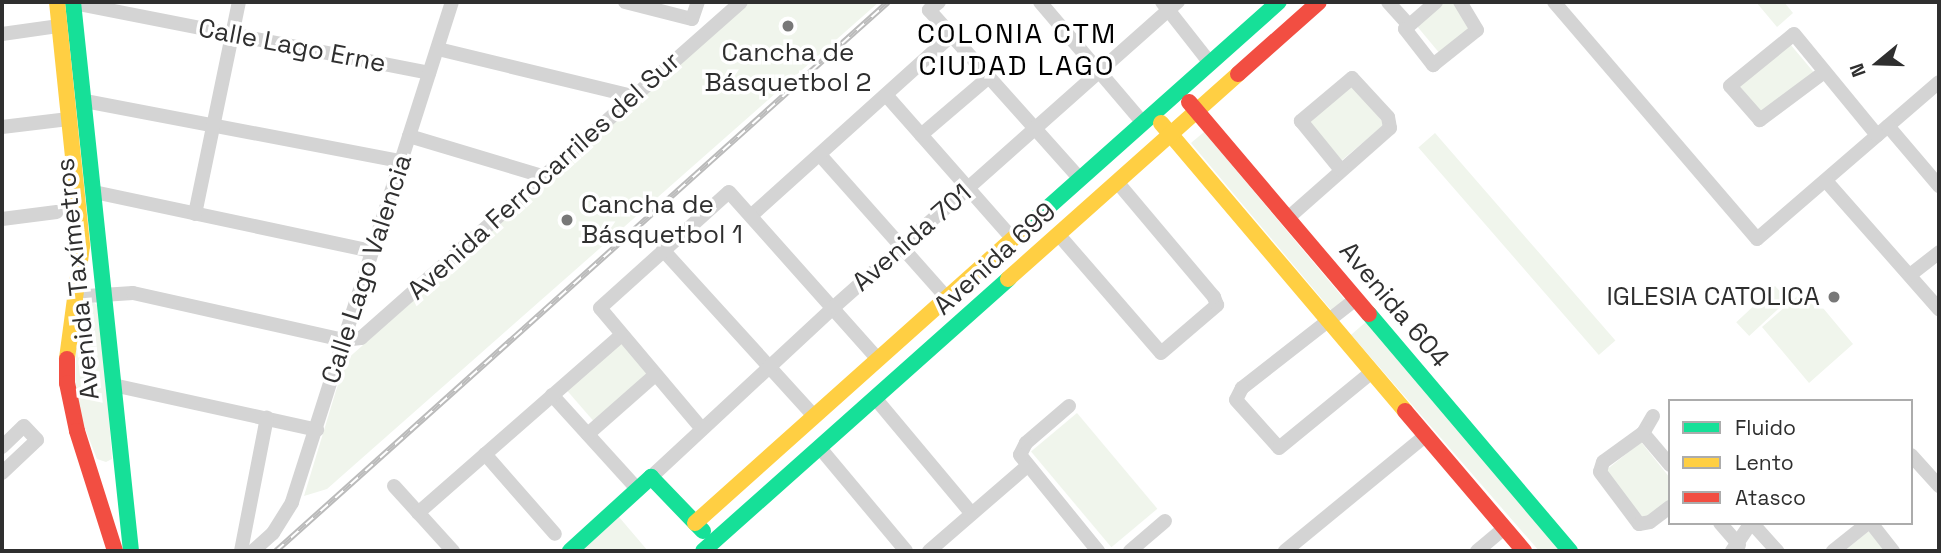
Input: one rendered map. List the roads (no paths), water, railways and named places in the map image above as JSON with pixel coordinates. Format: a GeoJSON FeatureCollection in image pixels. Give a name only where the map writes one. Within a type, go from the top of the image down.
{"type":"FeatureCollection","features":[{"type":"Feature","properties":{"kind":"street","name":"Calle Lago Erne"},"geometry":{"type":"LineString","coordinates":[[67,2],[429,73]]}},
{"type":"Feature","properties":{"kind":"street","name":"Avenida Taxímetros"},"geometry":{"type":"LineString","coordinates":[[67,2],[60,26],[80,269],[69,318],[67,383],[85,457],[109,520],[115,551]]}},
{"type":"Feature","properties":{"kind":"street","name":"Avenida Taxímetros"},"geometry":{"type":"LineString","coordinates":[[67,2],[85,101],[102,294],[131,551]]}},
{"type":"Feature","properties":{"kind":"street"},"geometry":{"type":"LineString","coordinates":[[195,214],[239,2]]}},
{"type":"Feature","properties":{"kind":"street","name":"Calle Lago Valencia"},"geometry":{"type":"LineString","coordinates":[[253,551],[273,533],[292,502],[452,2]]}},
{"type":"Feature","properties":{"kind":"street"},"geometry":{"type":"LineString","coordinates":[[625,2],[692,19],[705,34]]}},
{"type":"Feature","properties":{"kind":"street"},"geometry":{"type":"LineString","coordinates":[[692,19],[698,2]]}},
{"type":"Feature","properties":{"kind":"street","name":"Avenida Ferrocarriles del Sur"},"geometry":{"type":"LineString","coordinates":[[343,340],[361,338],[741,2]]}},
{"type":"Feature","properties":{"kind":"street"},"geometry":{"type":"LineString","coordinates":[[1040,2],[1100,70],[1148,118],[1170,134],[1524,551]]}},
{"type":"Feature","properties":{"kind":"street","name":"Avenida 699"},"geometry":{"type":"LineString","coordinates":[[712,549],[875,398],[1319,2]]}},
{"type":"Feature","properties":{"kind":"street"},"geometry":{"type":"LineString","coordinates":[[1388,2],[1408,24]]}},
{"type":"Feature","properties":{"kind":"street"},"geometry":{"type":"LineString","coordinates":[[1436,2],[1408,24],[1407,34],[1429,62],[1436,65],[1477,30],[1460,2]]}},
{"type":"Feature","properties":{"kind":"street"},"geometry":{"type":"LineString","coordinates":[[1554,2],[1757,239],[1939,82]]}},
{"type":"Feature","properties":{"kind":"street","name":"Avenida 699"},"geometry":{"type":"LineString","coordinates":[[695,523],[1277,3]]}},
{"type":"Feature","properties":{"kind":"street"},"geometry":{"type":"LineString","coordinates":[[1170,4],[1210,63]]}},
{"type":"Feature","properties":{"kind":"street","name":"Avenida 701"},"geometry":{"type":"LineString","coordinates":[[651,477],[834,307],[1037,128],[1170,4]]}},
{"type":"Feature","properties":{"kind":"street"},"geometry":{"type":"LineString","coordinates":[[934,6],[952,35],[1080,179]]}},
{"type":"Feature","properties":{"kind":"street"},"geometry":{"type":"LineString","coordinates":[[2,34],[60,26]]}},
{"type":"Feature","properties":{"kind":"street"},"geometry":{"type":"LineString","coordinates":[[1823,73],[1760,120],[1732,92],[1732,81],[1794,34],[1823,73],[1938,182]]}},
{"type":"Feature","properties":{"kind":"street"},"geometry":{"type":"LineString","coordinates":[[753,214],[952,35]]}},
{"type":"Feature","properties":{"kind":"street"},"geometry":{"type":"LineString","coordinates":[[438,49],[632,96]]}},
{"type":"Feature","properties":{"kind":"street"},"geometry":{"type":"LineString","coordinates":[[921,135],[989,77]]}},
{"type":"Feature","properties":{"kind":"street"},"geometry":{"type":"LineString","coordinates":[[1288,218],[1391,125],[1352,78],[1301,121],[1341,170]]}},
{"type":"Feature","properties":{"kind":"street","name":"Avenida 604"},"geometry":{"type":"LineString","coordinates":[[1180,90],[1570,551]]}},
{"type":"Feature","properties":{"kind":"street"},"geometry":{"type":"LineString","coordinates":[[886,95],[1013,239]]}},
{"type":"Feature","properties":{"kind":"street"},"geometry":{"type":"LineString","coordinates":[[85,101],[400,161]]}},
{"type":"Feature","properties":{"kind":"street"},"geometry":{"type":"LineString","coordinates":[[2,127],[69,119]]}},
{"type":"Feature","properties":{"kind":"street"},"geometry":{"type":"LineString","coordinates":[[409,136],[546,177]]}},
{"type":"Feature","properties":{"kind":"street"},"geometry":{"type":"LineString","coordinates":[[820,155],[947,298]]}},
{"type":"Feature","properties":{"kind":"street"},"geometry":{"type":"LineString","coordinates":[[1826,181],[1939,309]]}},
{"type":"Feature","properties":{"kind":"street"},"geometry":{"type":"LineString","coordinates":[[1058,234],[1161,353],[1214,307],[1214,297],[1117,182]]}},
{"type":"Feature","properties":{"kind":"street"},"geometry":{"type":"LineString","coordinates":[[93,192],[372,251]]}},
{"type":"Feature","properties":{"kind":"street"},"geometry":{"type":"LineString","coordinates":[[702,429],[600,308],[729,192],[753,214],[878,359]]}},
{"type":"Feature","properties":{"kind":"street"},"geometry":{"type":"LineString","coordinates":[[2,219],[57,212]]}},
{"type":"Feature","properties":{"kind":"street"},"geometry":{"type":"LineString","coordinates":[[663,250],[814,416]]}},
{"type":"Feature","properties":{"kind":"street"},"geometry":{"type":"LineString","coordinates":[[1910,275],[1939,253]]}},
{"type":"Feature","properties":{"kind":"street"},"geometry":{"type":"LineString","coordinates":[[80,269],[93,272],[100,267]]}},
{"type":"Feature","properties":{"kind":"street"},"geometry":{"type":"LineString","coordinates":[[69,318],[80,298],[133,293],[343,340]]}},
{"type":"Feature","properties":{"kind":"street"},"geometry":{"type":"LineString","coordinates":[[1356,299],[1238,391],[1239,405],[1279,448],[1372,372]]}},
{"type":"Feature","properties":{"kind":"street"},"geometry":{"type":"LineString","coordinates":[[418,513],[621,335]]}},
{"type":"Feature","properties":{"kind":"street"},"geometry":{"type":"LineString","coordinates":[[588,434],[654,375]]}},
{"type":"Feature","properties":{"kind":"street"},"geometry":{"type":"LineString","coordinates":[[113,385],[317,430]]}},
{"type":"Feature","properties":{"kind":"street"},"geometry":{"type":"LineString","coordinates":[[552,395],[638,490]]}},
{"type":"Feature","properties":{"kind":"street"},"geometry":{"type":"LineString","coordinates":[[875,398],[971,513]]}},
{"type":"Feature","properties":{"kind":"street"},"geometry":{"type":"LineString","coordinates":[[1069,406],[1026,443],[1020,455],[1026,467],[1098,551]]}},
{"type":"Feature","properties":{"kind":"street"},"geometry":{"type":"LineString","coordinates":[[1653,416],[1643,433],[1603,462],[1600,472],[1639,524],[1650,522],[1668,508]]}},
{"type":"Feature","properties":{"kind":"street"},"geometry":{"type":"LineString","coordinates":[[241,551],[267,417]]}},
{"type":"Feature","properties":{"kind":"street"},"geometry":{"type":"LineString","coordinates":[[2,447],[24,426],[37,440],[2,473]]}},
{"type":"Feature","properties":{"kind":"street"},"geometry":{"type":"LineString","coordinates":[[1643,433],[1668,463]]}},
{"type":"Feature","properties":{"kind":"street"},"geometry":{"type":"LineString","coordinates":[[1285,551],[1426,435]]}},
{"type":"Feature","properties":{"kind":"street"},"geometry":{"type":"LineString","coordinates":[[820,448],[906,551]]}},
{"type":"Feature","properties":{"kind":"street"},"geometry":{"type":"LineString","coordinates":[[85,457],[97,468],[105,468],[113,467],[122,454]]}},
{"type":"Feature","properties":{"kind":"street"},"geometry":{"type":"LineString","coordinates":[[485,454],[555,534]]}},
{"type":"Feature","properties":{"kind":"street"},"geometry":{"type":"LineString","coordinates":[[1913,457],[1939,486]]}},
{"type":"Feature","properties":{"kind":"street"},"geometry":{"type":"LineString","coordinates":[[929,551],[1026,467]]}},
{"type":"Feature","properties":{"kind":"street"},"geometry":{"type":"LineString","coordinates":[[570,551],[651,477],[695,523],[712,549]]}},
{"type":"Feature","properties":{"kind":"street"},"geometry":{"type":"LineString","coordinates":[[394,486],[453,551]]}},
{"type":"Feature","properties":{"kind":"street"},"geometry":{"type":"LineString","coordinates":[[1130,551],[1165,521]]}},
{"type":"Feature","properties":{"kind":"street"},"geometry":{"type":"LineString","coordinates":[[1721,525],[1736,548],[1751,525]]}},
{"type":"Feature","properties":{"kind":"street"},"geometry":{"type":"LineString","coordinates":[[1754,525],[1777,551]]}},
{"type":"Feature","properties":{"kind":"street"},"geometry":{"type":"LineString","coordinates":[[1833,551],[1867,525]]}},
{"type":"Feature","properties":{"kind":"street"},"geometry":{"type":"LineString","coordinates":[[1872,525],[1893,551]]}},
{"type":"Feature","properties":{"kind":"street"},"geometry":{"type":"LineString","coordinates":[[1478,551],[1504,528]]}},
{"type":"Feature","properties":{"kind":"railway"},"geometry":{"type":"LineString","coordinates":[[276,551],[888,2]]}},
{"type":"Feature","properties":{"kind":"place","name":"Cancha de Básquetbol 2"},"geometry":{"type":"Point","coordinates":[788,26]}},
{"type":"Feature","properties":{"kind":"place","name":"Cancha de Básquetbol 1"},"geometry":{"type":"Point","coordinates":[567,220]}},
{"type":"Feature","properties":{"kind":"place","name":"IGLESIA CATOLICA"},"geometry":{"type":"Point","coordinates":[1834,297]}},
{"type":"Feature","properties":{"kind":"district","name":"COLONIA CTM CIUDAD LAGO"},"geometry":{"type":"Point","coordinates":[1017,49]}}]}
